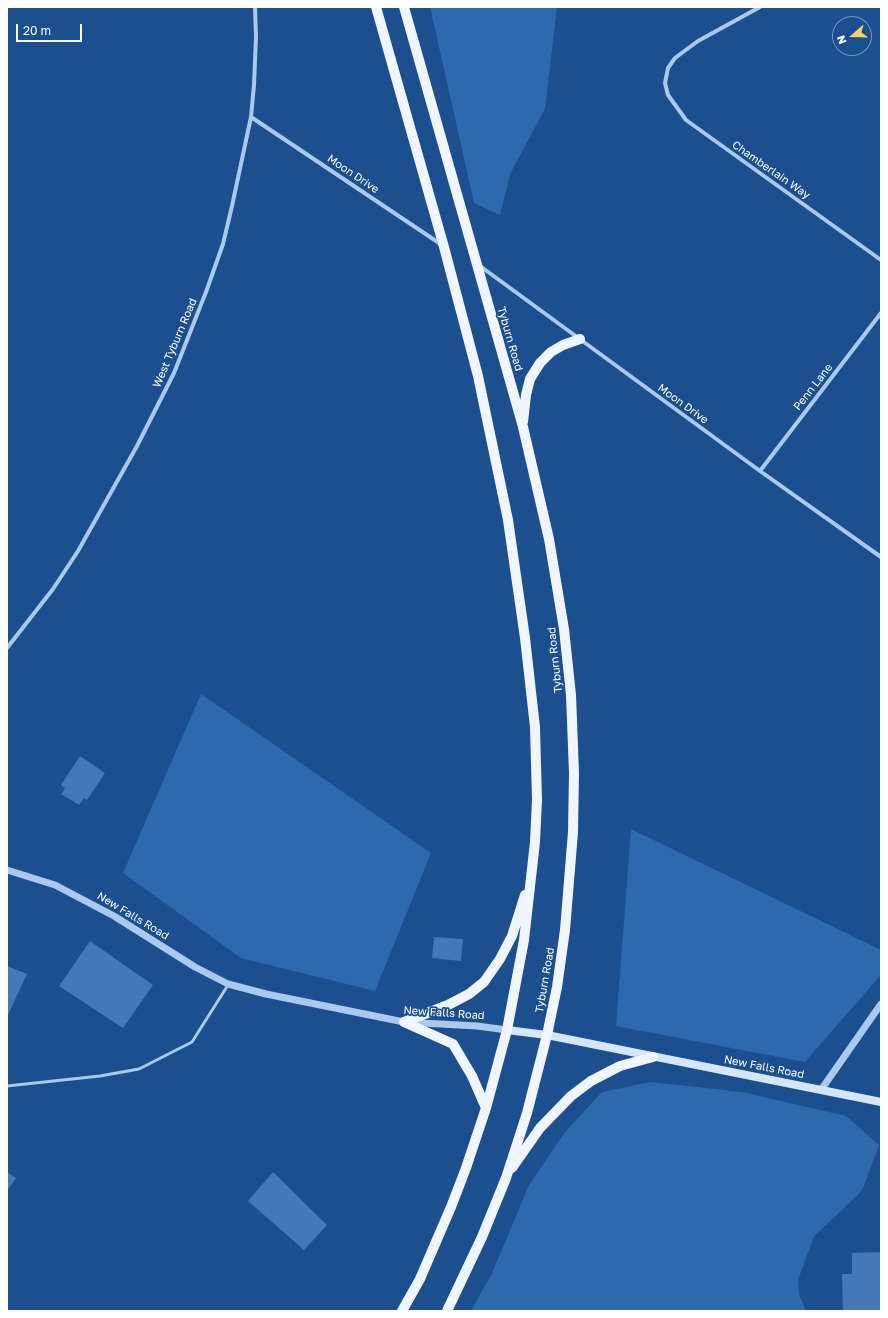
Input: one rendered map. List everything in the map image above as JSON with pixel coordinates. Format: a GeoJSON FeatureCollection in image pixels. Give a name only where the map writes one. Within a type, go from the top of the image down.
{"type":"FeatureCollection","features":[{"type":"Feature","properties":{"kind":"main road"},"geometry":{"type":"LineString","coordinates":[[376,7],[444,247],[480,384],[508,520],[526,638],[535,727],[537,800],[535,842],[524,940],[507,1030],[486,1108],[466,1168],[420,1279],[402,1311]]}},
{"type":"Feature","properties":{"kind":"main road","name":"Tyburn Road"},"geometry":{"type":"LineString","coordinates":[[404,7],[523,428],[549,539],[564,629],[571,695],[574,773],[573,832],[565,930],[557,987],[547,1035],[527,1113],[506,1178],[482,1237],[446,1311]]}},
{"type":"Feature","properties":{"kind":"main road"},"geometry":{"type":"LineString","coordinates":[[523,428],[526,395],[530,379],[540,363],[557,348],[580,339]]}},
{"type":"Feature","properties":{"kind":"main road"},"geometry":{"type":"LineString","coordinates":[[404,1022],[448,1005],[469,994],[484,982],[500,959],[512,936],[532,871]]}},
{"type":"Feature","properties":{"kind":"main road"},"geometry":{"type":"LineString","coordinates":[[404,1022],[453,1044],[472,1076],[486,1108]]}},
{"type":"Feature","properties":{"kind":"main road","name":"New Falls Road"},"geometry":{"type":"LineString","coordinates":[[507,1030],[547,1035],[881,1102]]}},
{"type":"Feature","properties":{"kind":"main road"},"geometry":{"type":"LineString","coordinates":[[506,1178],[540,1128],[571,1096],[591,1081],[620,1066],[653,1057]]}},
{"type":"Feature","properties":{"kind":"street","name":"West Tyburn Road"},"geometry":{"type":"LineString","coordinates":[[7,648],[53,589],[78,551],[137,446],[174,373],[206,292],[223,244],[251,117],[255,7]]}},
{"type":"Feature","properties":{"kind":"street","name":"Chamberlain Way"},"geometry":{"type":"LineString","coordinates":[[760,7],[698,41],[675,58],[668,68],[665,83],[668,95],[686,120],[881,260]]}},
{"type":"Feature","properties":{"kind":"street","name":"Moon Drive"},"geometry":{"type":"LineString","coordinates":[[251,117],[444,247]]}},
{"type":"Feature","properties":{"kind":"street","name":"Moon Drive"},"geometry":{"type":"LineString","coordinates":[[476,263],[760,471],[881,557]]}},
{"type":"Feature","properties":{"kind":"street","name":"Penn Lane"},"geometry":{"type":"LineString","coordinates":[[760,471],[881,313]]}},
{"type":"Feature","properties":{"kind":"street","name":"New Falls Road"},"geometry":{"type":"LineString","coordinates":[[7,870],[55,885],[114,916],[195,967],[228,984],[266,994],[404,1022],[477,1026],[507,1030]]}},
{"type":"Feature","properties":{"kind":"street"},"geometry":{"type":"LineString","coordinates":[[821,1090],[881,1004]]}},
{"type":"Feature","properties":{"kind":"lane"},"geometry":{"type":"LineString","coordinates":[[7,1086],[100,1076],[139,1069],[192,1042],[228,984]]}},
{"type":"Feature","properties":{"kind":"shaded area"},"geometry":{"type":"Polygon","coordinates":[[[430,7],[557,7],[545,109],[510,174],[500,215],[474,203],[430,7]]]}},
{"type":"Feature","properties":{"kind":"shaded area"},"geometry":{"type":"Polygon","coordinates":[[[201,694],[431,853],[375,991],[241,958],[123,873],[201,694]]]}},
{"type":"Feature","properties":{"kind":"shaded area"},"geometry":{"type":"Polygon","coordinates":[[[631,829],[881,950],[881,975],[805,1062],[616,1026],[631,829]]]}},
{"type":"Feature","properties":{"kind":"shaded area"},"geometry":{"type":"Polygon","coordinates":[[[651,1082],[742,1092],[846,1116],[879,1145],[864,1186],[859,1194],[814,1236],[798,1280],[799,1294],[806,1311],[471,1311],[493,1271],[529,1185],[565,1132],[602,1092],[651,1082]]]}},
{"type":"Feature","properties":{"kind":"building"},"geometry":{"type":"Polygon","coordinates":[[[80,756],[105,773],[87,800],[84,798],[79,805],[61,794],[65,788],[61,785],[80,756]]]}},
{"type":"Feature","properties":{"kind":"building"},"geometry":{"type":"Polygon","coordinates":[[[434,937],[463,939],[461,961],[432,958],[434,937]]]}},
{"type":"Feature","properties":{"kind":"building"},"geometry":{"type":"Polygon","coordinates":[[[90,941],[153,985],[123,1028],[59,986],[90,941]]]}},
{"type":"Feature","properties":{"kind":"building"},"geometry":{"type":"Polygon","coordinates":[[[7,966],[27,974],[7,1017],[7,966]]]}},
{"type":"Feature","properties":{"kind":"building"},"geometry":{"type":"Polygon","coordinates":[[[7,1172],[16,1178],[7,1191],[7,1172]]]}},
{"type":"Feature","properties":{"kind":"building"},"geometry":{"type":"Polygon","coordinates":[[[273,1172],[327,1225],[304,1250],[248,1201],[273,1172]]]}},
{"type":"Feature","properties":{"kind":"building"},"geometry":{"type":"Polygon","coordinates":[[[881,1252],[881,1311],[843,1311],[842,1274],[852,1274],[852,1253],[881,1252]]]}}]}
